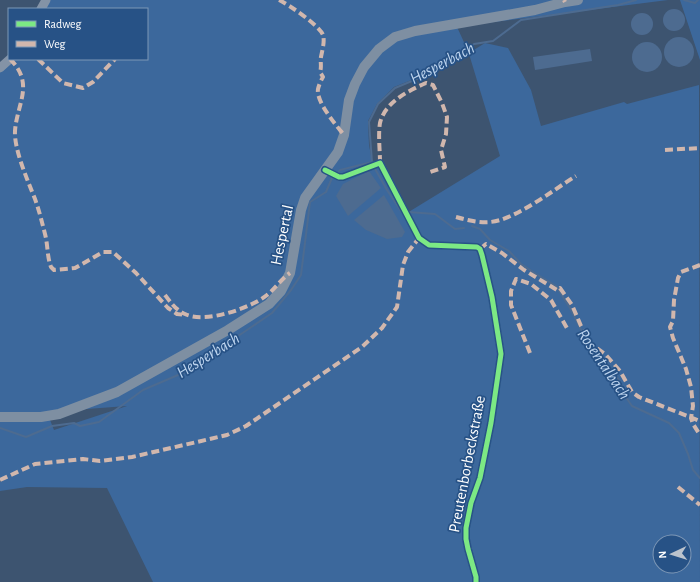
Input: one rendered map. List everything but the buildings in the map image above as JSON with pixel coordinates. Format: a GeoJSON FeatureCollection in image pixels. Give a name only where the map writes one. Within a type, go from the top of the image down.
{"type":"FeatureCollection","features":[{"type":"Feature","properties":{"kind":"main road","name":"Hespertal"},"geometry":{"type":"LineString","coordinates":[[0,417],[33,417],[59,414],[117,392],[228,330],[269,304],[281,291],[290,273],[301,210],[306,198],[338,152],[344,135],[349,100],[355,84],[364,67],[379,49],[396,37],[415,31],[535,10],[578,0]]}},
{"type":"Feature","properties":{"kind":"street"},"geometry":{"type":"LineString","coordinates":[[0,68],[9,60]]}},
{"type":"Feature","properties":{"kind":"street","name":"Preutenborbeckstraße"},"geometry":{"type":"LineString","coordinates":[[325,170],[339,177],[343,177],[380,163],[419,238],[429,245],[477,247],[480,249],[486,267],[501,354],[491,423],[480,478],[471,503],[466,528],[466,539],[476,582]]}},
{"type":"Feature","properties":{"kind":"shaded area"},"geometry":{"type":"Polygon","coordinates":[[[50,0],[668,0],[494,22],[421,29],[400,36],[378,46],[356,82],[348,104],[344,132],[338,149],[349,123],[351,104],[358,82],[379,47],[400,38],[420,33],[457,27],[469,53],[485,43],[508,48],[531,90],[541,126],[624,102],[627,104],[699,85],[700,582],[153,582],[107,488],[27,487],[0,491],[0,482],[7,478],[0,480],[0,420],[50,420],[54,430],[127,406],[20,414],[0,413],[0,71],[12,60],[148,60],[148,8],[46,8],[50,0]],[[469,54],[394,87],[377,104],[368,121],[369,145],[373,166],[358,171],[380,164],[418,238],[423,241],[414,230],[407,213],[500,156],[469,54]]]}},
{"type":"Feature","properties":{"kind":"shaded area"},"geometry":{"type":"Polygon","coordinates":[[[680,0],[700,0],[700,60],[680,0]]]}},
{"type":"Feature","properties":{"kind":"shaded area"},"geometry":{"type":"Polygon","coordinates":[[[674,9],[682,12],[685,20],[682,28],[674,31],[666,28],[663,20],[666,12],[674,9]]]}},
{"type":"Feature","properties":{"kind":"shaded area"},"geometry":{"type":"Polygon","coordinates":[[[642,13],[650,16],[653,24],[650,32],[642,35],[634,32],[631,24],[634,16],[642,13]]]}},
{"type":"Feature","properties":{"kind":"shaded area"},"geometry":{"type":"Polygon","coordinates":[[[679,37],[690,41],[694,52],[690,63],[679,67],[668,63],[664,52],[668,41],[679,37]]]}},
{"type":"Feature","properties":{"kind":"shaded area"},"geometry":{"type":"Polygon","coordinates":[[[647,42],[658,46],[662,57],[658,68],[647,72],[636,68],[632,57],[636,46],[647,42]]]}},
{"type":"Feature","properties":{"kind":"shaded area"},"geometry":{"type":"Polygon","coordinates":[[[590,49],[592,61],[535,70],[533,57],[590,49]]]}},
{"type":"Feature","properties":{"kind":"shaded area"},"geometry":{"type":"Polygon","coordinates":[[[369,171],[381,188],[348,216],[336,196],[343,184],[369,171]]]}},
{"type":"Feature","properties":{"kind":"shaded area"},"geometry":{"type":"Polygon","coordinates":[[[384,195],[405,232],[402,237],[387,239],[366,230],[354,220],[384,195]]]}},
{"type":"Feature","properties":{"kind":"waterway","name":"Hesperbach"},"geometry":{"type":"LineString","coordinates":[[372,162],[369,122],[378,104],[395,88],[419,78],[429,70],[459,56],[474,44],[493,41],[521,20],[618,5],[636,0]]}},
{"type":"Feature","properties":{"kind":"waterway","name":"Hesperbach"},"geometry":{"type":"LineString","coordinates":[[684,0],[695,3],[698,0]]}},
{"type":"Feature","properties":{"kind":"waterway"},"geometry":{"type":"LineString","coordinates":[[337,174],[340,170],[372,163]]}},
{"type":"Feature","properties":{"kind":"waterway"},"geometry":{"type":"LineString","coordinates":[[374,167],[401,211]]}},
{"type":"Feature","properties":{"kind":"waterway","name":"Hesperbach"},"geometry":{"type":"LineString","coordinates":[[0,428],[26,437],[52,426],[74,423],[80,426],[99,422],[143,390],[185,372],[272,313],[301,275],[310,202],[326,192],[332,178]]}},
{"type":"Feature","properties":{"kind":"waterway"},"geometry":{"type":"LineString","coordinates":[[408,212],[435,214],[455,229],[464,228]]}},
{"type":"Feature","properties":{"kind":"waterway","name":"Rosentalbach"},"geometry":{"type":"LineString","coordinates":[[472,226],[480,229],[490,240],[509,251],[521,264],[556,286],[570,308],[589,345],[614,372],[621,384],[625,396],[632,406],[669,423],[679,433],[693,470],[700,478]]}},
{"type":"Feature","properties":{"kind":"marked path"},"geometry":{"type":"LineString","coordinates":[[279,0],[296,10],[310,21],[321,31],[323,35],[324,43],[320,72],[323,77],[318,87],[318,94],[323,107],[344,135]]}},
{"type":"Feature","properties":{"kind":"marked path"},"geometry":{"type":"LineString","coordinates":[[11,60],[22,77],[23,85],[23,94],[16,121],[15,139],[22,165],[39,212],[46,238],[51,267],[54,270],[75,268],[103,252],[113,252],[136,273],[168,308],[177,314],[185,315]]}},
{"type":"Feature","properties":{"kind":"marked path"},"geometry":{"type":"LineString","coordinates":[[39,60],[63,83],[83,88],[93,82],[114,60]]}},
{"type":"Feature","properties":{"kind":"marked path"},"geometry":{"type":"LineString","coordinates":[[380,163],[379,128],[387,109],[398,98],[426,83],[433,85],[447,117],[446,134],[441,150],[445,167],[427,173]]}},
{"type":"Feature","properties":{"kind":"marked path"},"geometry":{"type":"LineString","coordinates":[[665,150],[700,148]]}},
{"type":"Feature","properties":{"kind":"marked path"},"geometry":{"type":"LineString","coordinates":[[456,217],[482,222],[500,220],[522,210],[576,176]]}},
{"type":"Feature","properties":{"kind":"marked path"},"geometry":{"type":"LineString","coordinates":[[0,480],[35,464],[83,459],[100,461],[132,457],[227,435],[246,426],[362,347],[382,328],[397,307],[403,265],[408,252],[419,238]]}},
{"type":"Feature","properties":{"kind":"marked path"},"geometry":{"type":"LineString","coordinates":[[480,249],[486,244],[557,290],[560,288],[572,305],[591,344],[605,354],[620,371],[632,392],[639,397],[700,421]]}},
{"type":"Feature","properties":{"kind":"marked path"},"geometry":{"type":"LineString","coordinates":[[700,265],[681,272],[678,278],[674,300],[673,321],[670,327],[686,369],[691,387],[693,406],[691,418],[700,435]]}},
{"type":"Feature","properties":{"kind":"marked path"},"geometry":{"type":"LineString","coordinates":[[165,295],[176,308],[185,314],[194,317],[216,316],[228,313],[260,300],[290,273]]}},
{"type":"Feature","properties":{"kind":"marked path"},"geometry":{"type":"LineString","coordinates":[[530,353],[511,305],[511,291],[516,279],[531,284],[551,300],[568,330]]}},
{"type":"Feature","properties":{"kind":"marked path"},"geometry":{"type":"LineString","coordinates":[[678,487],[700,505]]}},
{"type":"Feature","properties":{"kind":"cycle path"},"geometry":{"type":"LineString","coordinates":[[325,170],[339,177],[343,177],[380,163],[419,238],[429,245],[477,247],[480,249],[492,297],[501,354],[491,423],[480,478],[471,503],[466,528],[466,539],[476,582]]}}]}
